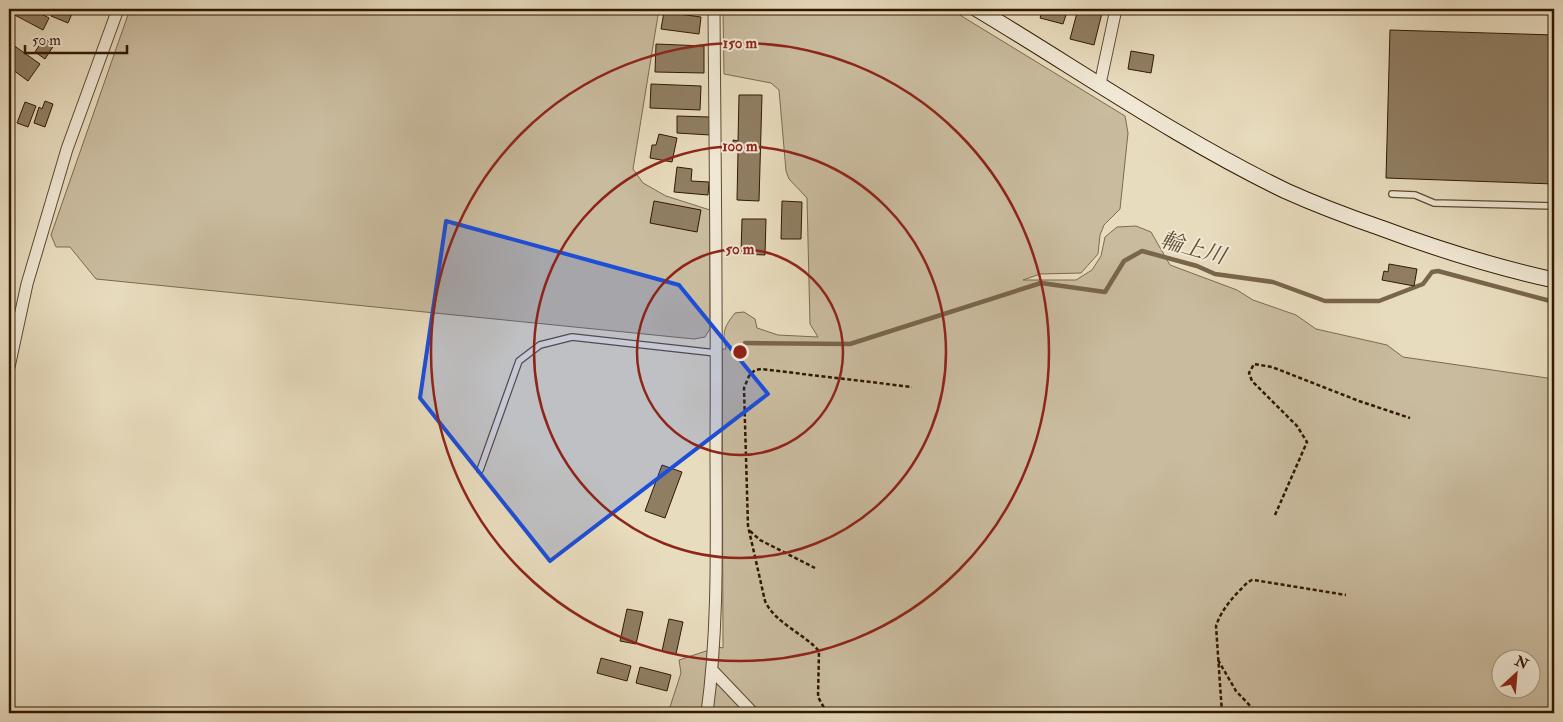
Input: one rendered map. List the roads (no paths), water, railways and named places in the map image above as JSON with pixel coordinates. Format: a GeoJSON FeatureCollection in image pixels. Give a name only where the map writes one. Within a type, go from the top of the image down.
{"type":"FeatureCollection","features":[{"type":"Feature","properties":{"kind":"street"},"geometry":{"type":"LineString","coordinates":[[9,367],[27,284],[67,149],[118,9]]}},
{"type":"Feature","properties":{"kind":"street"},"geometry":{"type":"LineString","coordinates":[[707,713],[712,670],[715,612],[714,9]]}},
{"type":"Feature","properties":{"kind":"street"},"geometry":{"type":"LineString","coordinates":[[977,9],[1161,123],[1228,161],[1287,191],[1345,215],[1433,247],[1554,280]]}},
{"type":"Feature","properties":{"kind":"street"},"geometry":{"type":"LineString","coordinates":[[1100,84],[1116,9]]}},
{"type":"Feature","properties":{"kind":"street"},"geometry":{"type":"LineString","coordinates":[[712,670],[753,713]]}},
{"type":"Feature","properties":{"kind":"lane"},"geometry":{"type":"LineString","coordinates":[[1392,194],[1415,195],[1434,203],[1554,206]]}},
{"type":"Feature","properties":{"kind":"lane"},"geometry":{"type":"LineString","coordinates":[[480,470],[519,361],[540,345],[572,337],[716,353]]}},
{"type":"Feature","properties":{"kind":"waterway","name":"輪上川"},"geometry":{"type":"LineString","coordinates":[[745,343],[850,344],[1041,283],[1105,292],[1124,261],[1142,251],[1197,266],[1215,274],[1273,282],[1325,301],[1379,301],[1423,284],[1432,272],[1438,271],[1554,302]]}}]}
